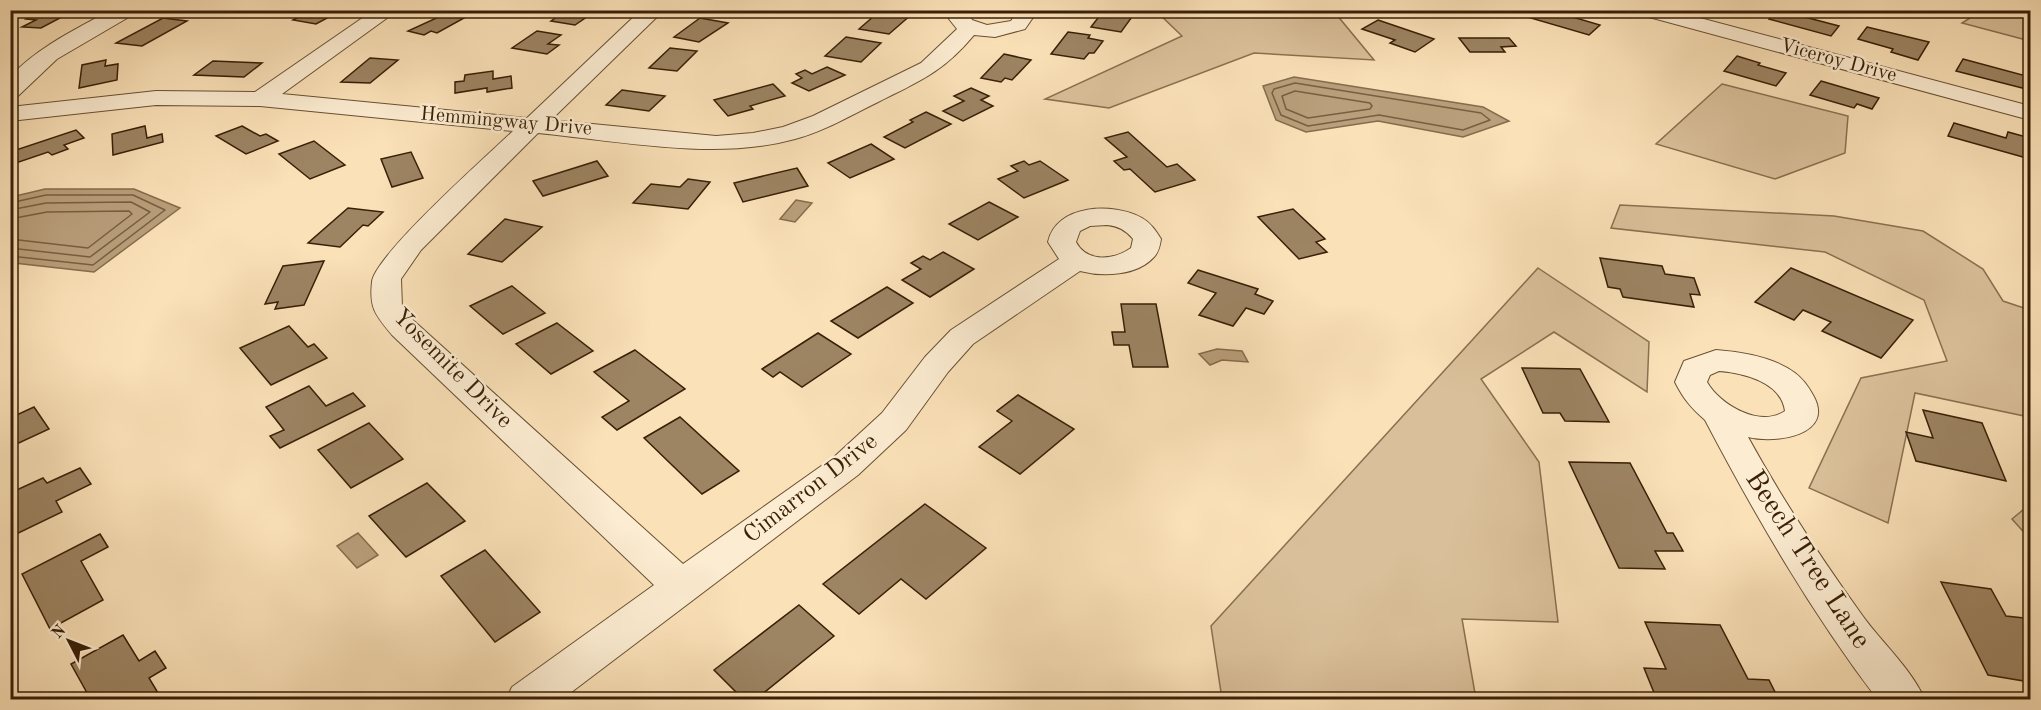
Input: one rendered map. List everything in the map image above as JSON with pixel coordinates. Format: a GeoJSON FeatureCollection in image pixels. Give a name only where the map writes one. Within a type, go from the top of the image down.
{"type":"FeatureCollection","features":[{"type":"Feature","properties":{"kind":"street"},"geometry":{"type":"LineString","coordinates":[[10,91],[27,71],[58,48],[127,10]]}},
{"type":"Feature","properties":{"kind":"street"},"geometry":{"type":"LineString","coordinates":[[260,99],[388,10]]}},
{"type":"Feature","properties":{"kind":"street","name":"Yosemite Drive"},"geometry":{"type":"LineString","coordinates":[[654,10],[633,27],[411,244],[386,279],[387,309],[403,328],[682,587]]}},
{"type":"Feature","properties":{"kind":"street","name":"Hemmingway Drive"},"geometry":{"type":"LineString","coordinates":[[10,114],[156,98],[260,99],[716,142],[753,140],[789,133],[821,121],[929,68],[952,48],[966,19],[989,31],[1010,28],[1023,21],[1024,16],[1020,10]]}},
{"type":"Feature","properties":{"kind":"street","name":"Viceroy Drive"},"geometry":{"type":"LineString","coordinates":[[1645,10],[2031,113]]}},
{"type":"Feature","properties":{"kind":"street","name":"Cimarron Drive"},"geometry":{"type":"LineString","coordinates":[[526,699],[682,587],[876,441],[901,412],[933,367],[962,337],[1077,260]]}},
{"type":"Feature","properties":{"kind":"street","name":"Beech Tree Lane"},"geometry":{"type":"LineString","coordinates":[[1719,415],[1765,502],[1869,657],[1904,699]]}},
{"type":"Feature","properties":{"kind":"shaded area"},"geometry":{"type":"Polygon","coordinates":[[[1156,11],[1326,11],[1336,14],[1374,60],[1254,53],[1109,108],[1045,99],[1182,36],[1156,11]]]}},
{"type":"Feature","properties":{"kind":"shaded area"},"geometry":{"type":"Polygon","coordinates":[[[1981,11],[2030,11],[2030,41],[1962,23],[1981,11]]]}},
{"type":"Feature","properties":{"kind":"shaded area"},"geometry":{"type":"Polygon","coordinates":[[[1722,84],[1848,116],[1845,153],[1775,179],[1656,144],[1722,84]]]}},
{"type":"Feature","properties":{"kind":"shaded area"},"geometry":{"type":"Polygon","coordinates":[[[1620,205],[1834,216],[1923,231],[1983,269],[2003,301],[2030,310],[2030,420],[2024,416],[1915,393],[1888,523],[1809,488],[1861,378],[1947,361],[1924,300],[1825,252],[1611,228],[1620,205]]]}},
{"type":"Feature","properties":{"kind":"shaded area"},"geometry":{"type":"Polygon","coordinates":[[[1538,268],[1649,342],[1647,392],[1554,332],[1481,379],[1539,462],[1558,622],[1462,619],[1476,699],[1222,699],[1211,626],[1538,268]]]}},
{"type":"Feature","properties":{"kind":"shaded area"},"geometry":{"type":"Polygon","coordinates":[[[2030,504],[2030,539],[2012,519],[2030,504]]]}},
{"type":"Feature","properties":{"kind":"water"},"geometry":{"type":"Polygon","coordinates":[[[1294,77],[1483,107],[1509,121],[1463,137],[1378,121],[1306,132],[1276,120],[1263,86],[1294,77]]]}},
{"type":"Feature","properties":{"kind":"water"},"geometry":{"type":"Polygon","coordinates":[[[45,189],[134,189],[180,208],[94,272],[14,263],[10,258],[11,197],[45,189]]]}},
{"type":"Feature","properties":{"kind":"water"},"geometry":{"type":"Polygon","coordinates":[[[796,200],[812,203],[795,222],[780,219],[796,200]]]}},
{"type":"Feature","properties":{"kind":"water"},"geometry":{"type":"Polygon","coordinates":[[[1217,349],[1242,351],[1248,362],[1222,360],[1210,365],[1199,354],[1217,349]]]}},
{"type":"Feature","properties":{"kind":"water"},"geometry":{"type":"Polygon","coordinates":[[[358,533],[378,555],[357,568],[337,546],[358,533]]]}},
{"type":"Feature","properties":{"kind":"building"},"geometry":{"type":"Polygon","coordinates":[[[54,10],[75,10],[41,28],[22,27],[36,20],[26,19],[37,13],[47,14],[54,10]]]}},
{"type":"Feature","properties":{"kind":"building"},"geometry":{"type":"Polygon","coordinates":[[[312,10],[342,10],[316,24],[293,20],[312,10]]]}},
{"type":"Feature","properties":{"kind":"building"},"geometry":{"type":"Polygon","coordinates":[[[567,10],[597,10],[575,25],[551,21],[567,10]]]}},
{"type":"Feature","properties":{"kind":"building"},"geometry":{"type":"Polygon","coordinates":[[[881,10],[912,14],[889,34],[859,29],[881,10]]]}},
{"type":"Feature","properties":{"kind":"building"},"geometry":{"type":"Polygon","coordinates":[[[1104,10],[1137,10],[1121,32],[1091,27],[1104,10]]]}},
{"type":"Feature","properties":{"kind":"building"},"geometry":{"type":"Polygon","coordinates":[[[1521,10],[1549,10],[1600,25],[1589,35],[1517,14],[1521,10]]]}},
{"type":"Feature","properties":{"kind":"building"},"geometry":{"type":"Polygon","coordinates":[[[1777,10],[1801,10],[1797,15],[1839,26],[1831,36],[1769,19],[1777,10]]]}},
{"type":"Feature","properties":{"kind":"building"},"geometry":{"type":"Polygon","coordinates":[[[445,14],[464,18],[437,33],[431,31],[424,35],[408,31],[445,14]]]}},
{"type":"Feature","properties":{"kind":"building"},"geometry":{"type":"Polygon","coordinates":[[[163,18],[187,21],[142,46],[116,43],[163,18]]]}},
{"type":"Feature","properties":{"kind":"building"},"geometry":{"type":"Polygon","coordinates":[[[700,18],[728,23],[699,42],[674,37],[700,18]]]}},
{"type":"Feature","properties":{"kind":"building"},"geometry":{"type":"Polygon","coordinates":[[[1378,20],[1434,39],[1415,52],[1390,43],[1395,40],[1362,29],[1378,20]]]}},
{"type":"Feature","properties":{"kind":"building"},"geometry":{"type":"Polygon","coordinates":[[[1867,27],[1929,42],[1918,60],[1891,52],[1893,49],[1858,39],[1867,27]]]}},
{"type":"Feature","properties":{"kind":"building"},"geometry":{"type":"Polygon","coordinates":[[[537,31],[561,35],[548,44],[559,45],[547,54],[512,48],[537,31]]]}},
{"type":"Feature","properties":{"kind":"building"},"geometry":{"type":"Polygon","coordinates":[[[1068,32],[1090,35],[1088,38],[1103,41],[1094,53],[1089,53],[1084,59],[1051,54],[1068,32]]]}},
{"type":"Feature","properties":{"kind":"building"},"geometry":{"type":"Polygon","coordinates":[[[846,37],[881,43],[861,62],[825,56],[846,37]]]}},
{"type":"Feature","properties":{"kind":"building"},"geometry":{"type":"Polygon","coordinates":[[[1459,38],[1509,38],[1516,46],[1501,47],[1505,52],[1470,52],[1459,38]]]}},
{"type":"Feature","properties":{"kind":"building"},"geometry":{"type":"Polygon","coordinates":[[[670,48],[697,51],[677,71],[649,68],[670,48]]]}},
{"type":"Feature","properties":{"kind":"building"},"geometry":{"type":"Polygon","coordinates":[[[1004,54],[1031,60],[1012,80],[1005,78],[1001,82],[981,78],[1004,54]]]}},
{"type":"Feature","properties":{"kind":"building"},"geometry":{"type":"Polygon","coordinates":[[[1737,56],[1786,73],[1776,86],[1724,71],[1737,56]]]}},
{"type":"Feature","properties":{"kind":"building"},"geometry":{"type":"Polygon","coordinates":[[[370,58],[398,60],[370,83],[341,82],[370,58]]]}},
{"type":"Feature","properties":{"kind":"building"},"geometry":{"type":"Polygon","coordinates":[[[1963,59],[2030,77],[2030,90],[1956,71],[1963,59]]]}},
{"type":"Feature","properties":{"kind":"building"},"geometry":{"type":"Polygon","coordinates":[[[106,60],[105,66],[118,64],[117,80],[79,88],[82,65],[106,60]]]}},
{"type":"Feature","properties":{"kind":"building"},"geometry":{"type":"Polygon","coordinates":[[[213,61],[262,63],[244,77],[194,75],[213,61]]]}},
{"type":"Feature","properties":{"kind":"building"},"geometry":{"type":"Polygon","coordinates":[[[827,67],[845,75],[809,91],[792,83],[802,78],[796,74],[805,70],[812,74],[827,67]]]}},
{"type":"Feature","properties":{"kind":"building"},"geometry":{"type":"Polygon","coordinates":[[[493,71],[493,79],[511,76],[512,88],[487,92],[487,88],[455,93],[455,82],[464,81],[465,75],[493,71]]]}},
{"type":"Feature","properties":{"kind":"building"},"geometry":{"type":"Polygon","coordinates":[[[1821,81],[1879,98],[1872,109],[1857,104],[1854,108],[1810,95],[1821,81]]]}},
{"type":"Feature","properties":{"kind":"building"},"geometry":{"type":"Polygon","coordinates":[[[773,84],[785,96],[750,106],[753,109],[728,116],[714,100],[773,84]]]}},
{"type":"Feature","properties":{"kind":"building"},"geometry":{"type":"Polygon","coordinates":[[[971,88],[989,96],[981,100],[993,106],[963,121],[943,111],[964,101],[954,96],[971,88]]]}},
{"type":"Feature","properties":{"kind":"building"},"geometry":{"type":"Polygon","coordinates":[[[622,90],[665,96],[649,111],[606,105],[622,90]]]}},
{"type":"Feature","properties":{"kind":"building"},"geometry":{"type":"Polygon","coordinates":[[[926,112],[951,124],[905,148],[884,137],[913,122],[910,120],[926,112]]]}},
{"type":"Feature","properties":{"kind":"building"},"geometry":{"type":"Polygon","coordinates":[[[1954,123],[2006,138],[2008,132],[2030,138],[2030,159],[1948,136],[1954,123]]]}},
{"type":"Feature","properties":{"kind":"building"},"geometry":{"type":"Polygon","coordinates":[[[145,126],[147,138],[162,134],[163,142],[113,155],[112,134],[145,126]]]}},
{"type":"Feature","properties":{"kind":"building"},"geometry":{"type":"Polygon","coordinates":[[[242,126],[260,136],[266,134],[278,141],[246,154],[216,136],[242,126]]]}},
{"type":"Feature","properties":{"kind":"building"},"geometry":{"type":"Polygon","coordinates":[[[76,130],[84,138],[64,145],[68,149],[52,155],[48,152],[10,165],[10,152],[76,130]]]}},
{"type":"Feature","properties":{"kind":"building"},"geometry":{"type":"Polygon","coordinates":[[[1128,132],[1167,167],[1177,164],[1195,180],[1155,192],[1130,169],[1124,170],[1114,161],[1127,157],[1105,138],[1128,132]]]}},
{"type":"Feature","properties":{"kind":"building"},"geometry":{"type":"Polygon","coordinates":[[[314,141],[345,165],[310,179],[279,154],[314,141]]]}},
{"type":"Feature","properties":{"kind":"building"},"geometry":{"type":"Polygon","coordinates":[[[871,144],[894,159],[850,178],[828,163],[871,144]]]}},
{"type":"Feature","properties":{"kind":"building"},"geometry":{"type":"Polygon","coordinates":[[[411,152],[423,178],[392,187],[381,159],[411,152]]]}},
{"type":"Feature","properties":{"kind":"building"},"geometry":{"type":"Polygon","coordinates":[[[597,161],[608,176],[543,196],[533,181],[597,161]]]}},
{"type":"Feature","properties":{"kind":"building"},"geometry":{"type":"Polygon","coordinates":[[[1024,161],[1029,165],[1040,161],[1068,180],[1024,198],[998,179],[1018,171],[1011,166],[1024,161]]]}},
{"type":"Feature","properties":{"kind":"building"},"geometry":{"type":"Polygon","coordinates":[[[797,168],[808,186],[743,202],[734,183],[797,168]]]}},
{"type":"Feature","properties":{"kind":"building"},"geometry":{"type":"Polygon","coordinates":[[[688,179],[710,182],[688,209],[633,203],[651,184],[680,187],[688,179]]]}},
{"type":"Feature","properties":{"kind":"building"},"geometry":{"type":"Polygon","coordinates":[[[989,202],[1018,217],[978,240],[949,224],[989,202]]]}},
{"type":"Feature","properties":{"kind":"building"},"geometry":{"type":"Polygon","coordinates":[[[348,208],[383,212],[368,226],[363,225],[340,247],[308,243],[348,208]]]}},
{"type":"Feature","properties":{"kind":"building"},"geometry":{"type":"Polygon","coordinates":[[[1293,209],[1325,239],[1316,242],[1327,252],[1299,259],[1258,217],[1293,209]]]}},
{"type":"Feature","properties":{"kind":"building"},"geometry":{"type":"Polygon","coordinates":[[[505,219],[542,227],[502,262],[468,254],[505,219]]]}},
{"type":"Feature","properties":{"kind":"building"},"geometry":{"type":"Polygon","coordinates":[[[943,252],[974,269],[930,297],[902,280],[921,269],[911,263],[923,256],[930,260],[943,252]]]}},
{"type":"Feature","properties":{"kind":"building"},"geometry":{"type":"Polygon","coordinates":[[[1600,258],[1662,266],[1665,274],[1694,278],[1700,295],[1690,294],[1694,307],[1623,297],[1620,289],[1608,287],[1600,258]]]}},
{"type":"Feature","properties":{"kind":"building"},"geometry":{"type":"Polygon","coordinates":[[[324,261],[304,305],[275,309],[278,302],[265,304],[283,266],[324,261]]]}},
{"type":"Feature","properties":{"kind":"building"},"geometry":{"type":"Polygon","coordinates":[[[1791,268],[1913,320],[1881,358],[1822,331],[1831,322],[1803,310],[1794,320],[1755,302],[1791,268]]]}},
{"type":"Feature","properties":{"kind":"building"},"geometry":{"type":"Polygon","coordinates":[[[1198,270],[1258,289],[1255,294],[1273,301],[1264,314],[1246,308],[1233,326],[1199,315],[1216,293],[1188,283],[1198,270]]]}},
{"type":"Feature","properties":{"kind":"building"},"geometry":{"type":"Polygon","coordinates":[[[512,286],[545,313],[503,334],[470,306],[512,286]]]}},
{"type":"Feature","properties":{"kind":"building"},"geometry":{"type":"Polygon","coordinates":[[[887,287],[913,303],[858,338],[831,321],[887,287]]]}},
{"type":"Feature","properties":{"kind":"building"},"geometry":{"type":"Polygon","coordinates":[[[1121,304],[1156,304],[1168,367],[1133,367],[1129,345],[1114,345],[1112,332],[1125,332],[1121,304]]]}},
{"type":"Feature","properties":{"kind":"building"},"geometry":{"type":"Polygon","coordinates":[[[557,323],[593,351],[551,374],[516,344],[557,323]]]}},
{"type":"Feature","properties":{"kind":"building"},"geometry":{"type":"Polygon","coordinates":[[[289,326],[308,347],[314,344],[327,358],[271,385],[240,348],[289,326]]]}},
{"type":"Feature","properties":{"kind":"building"},"geometry":{"type":"Polygon","coordinates":[[[818,333],[851,354],[802,387],[780,372],[773,377],[762,369],[818,333]]]}},
{"type":"Feature","properties":{"kind":"building"},"geometry":{"type":"Polygon","coordinates":[[[635,350],[685,389],[617,430],[602,417],[629,401],[594,372],[635,350]]]}},
{"type":"Feature","properties":{"kind":"building"},"geometry":{"type":"Polygon","coordinates":[[[1522,368],[1580,369],[1609,422],[1565,421],[1560,413],[1543,413],[1522,368]]]}},
{"type":"Feature","properties":{"kind":"building"},"geometry":{"type":"Polygon","coordinates":[[[309,386],[326,406],[353,393],[365,406],[280,448],[270,436],[284,430],[266,407],[309,386]]]}},
{"type":"Feature","properties":{"kind":"building"},"geometry":{"type":"Polygon","coordinates":[[[1018,395],[1074,429],[1020,474],[979,447],[1012,421],[997,411],[1018,395]]]}},
{"type":"Feature","properties":{"kind":"building"},"geometry":{"type":"Polygon","coordinates":[[[34,407],[49,429],[10,447],[10,418],[34,407]]]}},
{"type":"Feature","properties":{"kind":"building"},"geometry":{"type":"Polygon","coordinates":[[[1923,410],[1982,423],[2006,481],[1916,461],[1906,432],[1933,438],[1923,410]]]}},
{"type":"Feature","properties":{"kind":"building"},"geometry":{"type":"Polygon","coordinates":[[[680,417],[739,471],[702,494],[644,438],[680,417]]]}},
{"type":"Feature","properties":{"kind":"building"},"geometry":{"type":"Polygon","coordinates":[[[369,423],[403,459],[351,488],[318,450],[369,423]]]}},
{"type":"Feature","properties":{"kind":"building"},"geometry":{"type":"Polygon","coordinates":[[[1569,462],[1630,463],[1667,533],[1673,533],[1683,551],[1655,551],[1665,569],[1619,568],[1569,462]]]}},
{"type":"Feature","properties":{"kind":"building"},"geometry":{"type":"Polygon","coordinates":[[[80,468],[91,484],[56,501],[62,512],[10,537],[10,493],[43,478],[47,483],[80,468]]]}},
{"type":"Feature","properties":{"kind":"building"},"geometry":{"type":"Polygon","coordinates":[[[427,483],[465,521],[406,557],[369,516],[427,483]]]}},
{"type":"Feature","properties":{"kind":"building"},"geometry":{"type":"Polygon","coordinates":[[[925,504],[986,548],[926,599],[901,579],[859,614],[823,584],[925,504]]]}},
{"type":"Feature","properties":{"kind":"building"},"geometry":{"type":"Polygon","coordinates":[[[100,534],[108,547],[81,561],[103,600],[50,629],[22,574],[100,534]]]}},
{"type":"Feature","properties":{"kind":"building"},"geometry":{"type":"Polygon","coordinates":[[[485,550],[540,612],[495,642],[441,576],[485,550]]]}},
{"type":"Feature","properties":{"kind":"building"},"geometry":{"type":"Polygon","coordinates":[[[1941,582],[1991,589],[2006,616],[2024,618],[2030,630],[2030,682],[1988,675],[1941,582]]]}},
{"type":"Feature","properties":{"kind":"building"},"geometry":{"type":"Polygon","coordinates":[[[799,605],[834,636],[755,700],[744,700],[714,670],[799,605]]]}},
{"type":"Feature","properties":{"kind":"building"},"geometry":{"type":"Polygon","coordinates":[[[1645,622],[1720,625],[1748,679],[1769,680],[1779,700],[1657,700],[1644,668],[1666,669],[1645,622]]]}},
{"type":"Feature","properties":{"kind":"building"},"geometry":{"type":"Polygon","coordinates":[[[123,635],[139,661],[155,651],[166,668],[149,678],[161,698],[159,700],[91,700],[71,664],[123,635]]]}}]}
